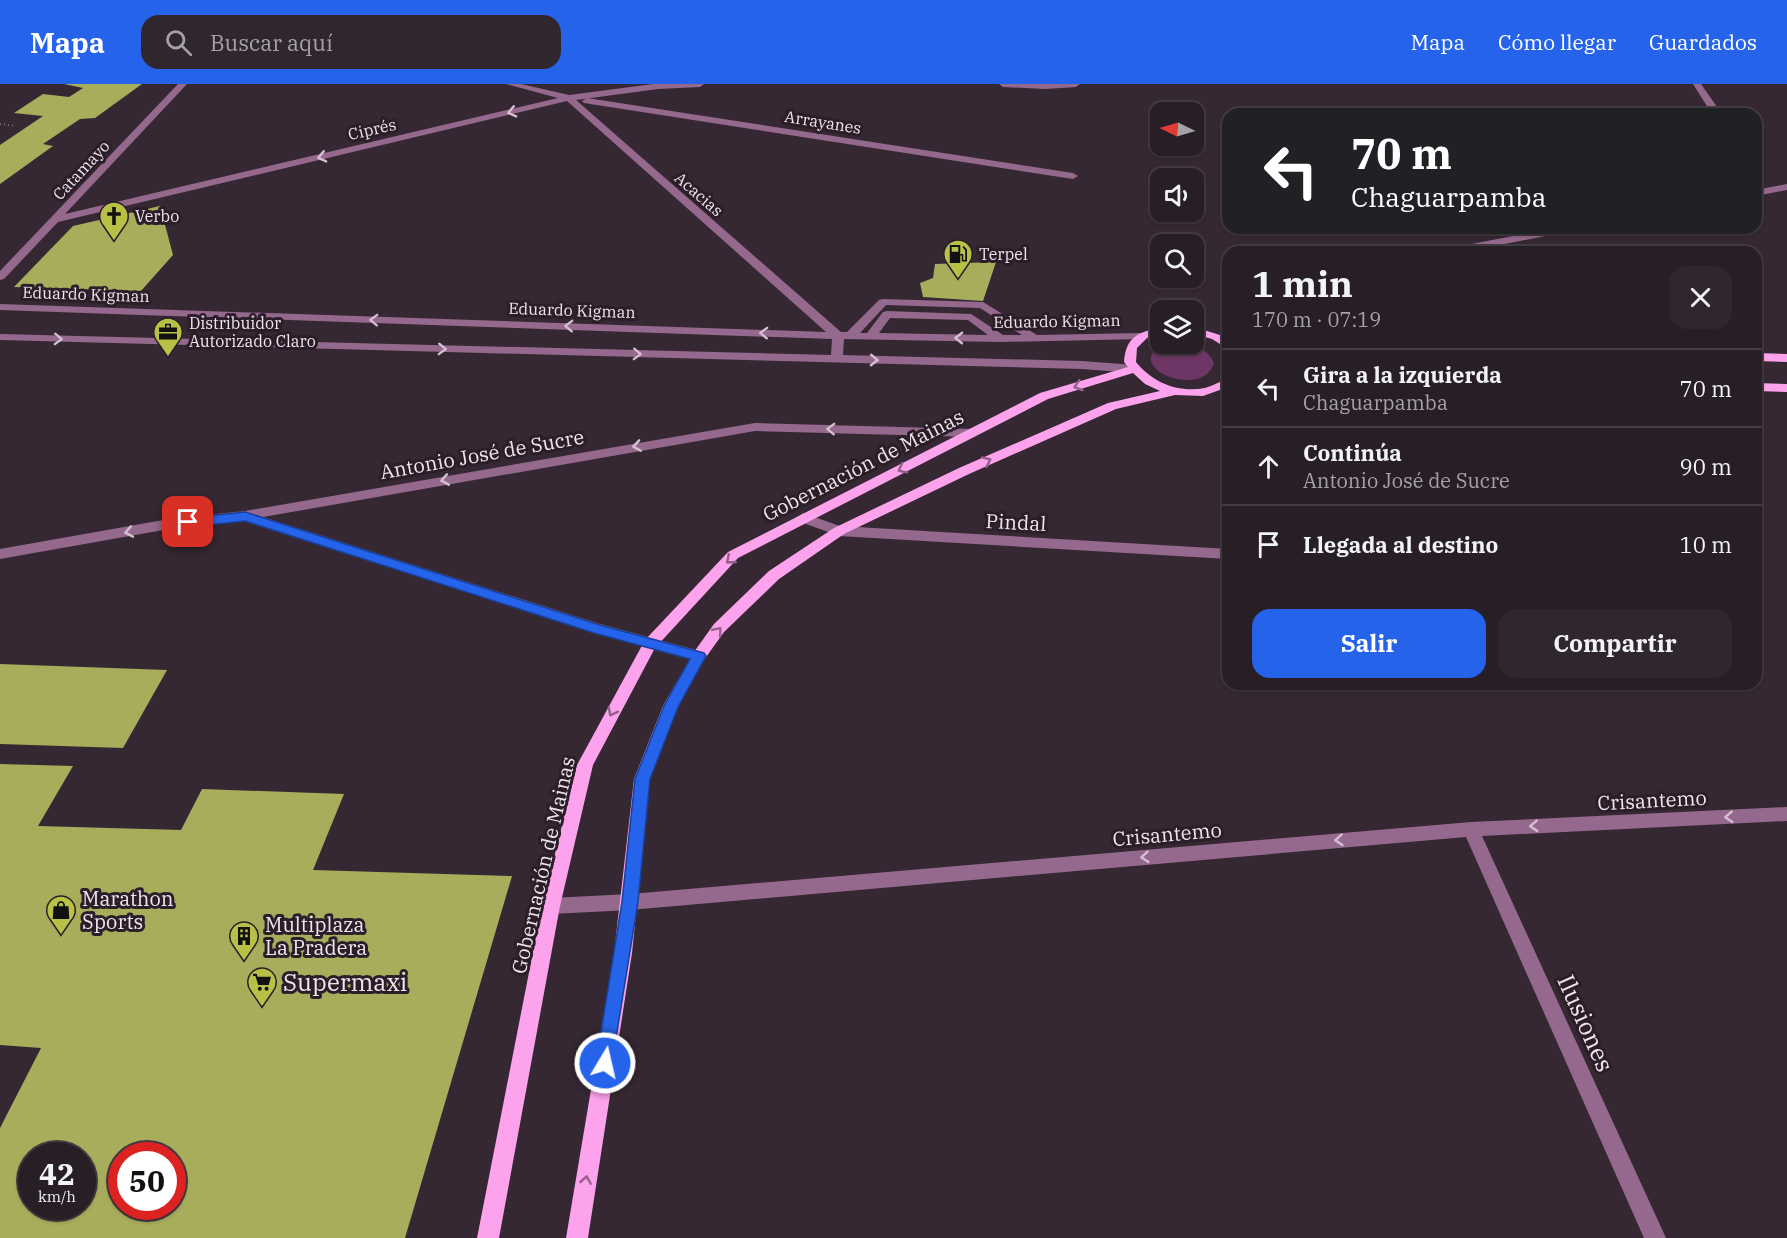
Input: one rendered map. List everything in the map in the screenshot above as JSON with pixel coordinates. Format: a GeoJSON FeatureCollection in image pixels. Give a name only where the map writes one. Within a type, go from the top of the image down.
{"type":"FeatureCollection","features":[{"type":"Feature","properties":{"kind":"main road"},"geometry":{"type":"LineString","coordinates":[[1204,333],[1222,342]]}},
{"type":"Feature","properties":{"kind":"main road"},"geometry":{"type":"LineString","coordinates":[[1150,334],[1143,336],[1131,347],[1130,362],[1147,381],[1174,392]]}},
{"type":"Feature","properties":{"kind":"main road"},"geometry":{"type":"LineString","coordinates":[[1762,357],[1787,358]]}},
{"type":"Feature","properties":{"kind":"main road","name":"Gobernación de Mainas"},"geometry":{"type":"LineString","coordinates":[[488,1238],[551,906],[585,765],[650,644],[733,555],[1044,396],[1134,369]]}},
{"type":"Feature","properties":{"kind":"main road"},"geometry":{"type":"LineString","coordinates":[[576,1238],[630,902],[642,779],[671,706],[699,656],[719,628],[774,575],[839,531],[964,471],[1112,406],[1174,392],[1205,393],[1222,386]]}},
{"type":"Feature","properties":{"kind":"main road"},"geometry":{"type":"LineString","coordinates":[[1762,387],[1787,388]]}},
{"type":"Feature","properties":{"kind":"street","name":"Catamayo"},"geometry":{"type":"LineString","coordinates":[[0,277],[183,84]]}},
{"type":"Feature","properties":{"kind":"street","name":"Acacias"},"geometry":{"type":"LineString","coordinates":[[510,84],[569,98],[837,336]]}},
{"type":"Feature","properties":{"kind":"street","name":"Ciprés"},"geometry":{"type":"LineString","coordinates":[[54,220],[569,98],[658,86],[700,84]]}},
{"type":"Feature","properties":{"kind":"street"},"geometry":{"type":"LineString","coordinates":[[1003,84],[1045,86],[1076,84]]}},
{"type":"Feature","properties":{"kind":"street"},"geometry":{"type":"LineString","coordinates":[[1697,84],[1713,108]]}},
{"type":"Feature","properties":{"kind":"street","name":"Arrayanes"},"geometry":{"type":"LineString","coordinates":[[569,98],[1073,176]]}},
{"type":"Feature","properties":{"kind":"street"},"geometry":{"type":"LineString","coordinates":[[1762,192],[1787,187]]}},
{"type":"Feature","properties":{"kind":"street"},"geometry":{"type":"LineString","coordinates":[[1477,246],[1540,234]]}},
{"type":"Feature","properties":{"kind":"street"},"geometry":{"type":"LineString","coordinates":[[850,336],[883,302],[983,305],[1034,338]]}},
{"type":"Feature","properties":{"kind":"street","name":"Eduardo Kigman"},"geometry":{"type":"LineString","coordinates":[[0,307],[837,336],[1000,339],[1143,336]]}},
{"type":"Feature","properties":{"kind":"street"},"geometry":{"type":"LineString","coordinates":[[871,336],[887,314],[971,317],[1000,339]]}},
{"type":"Feature","properties":{"kind":"street"},"geometry":{"type":"LineString","coordinates":[[837,336],[837,360]]}},
{"type":"Feature","properties":{"kind":"street"},"geometry":{"type":"LineString","coordinates":[[0,337],[1082,365],[1134,369]]}},
{"type":"Feature","properties":{"kind":"street","name":"Antonio José de Sucre"},"geometry":{"type":"LineString","coordinates":[[0,554],[169,524],[245,516],[611,450],[755,428],[973,433]]}},
{"type":"Feature","properties":{"kind":"street"},"geometry":{"type":"LineString","coordinates":[[245,516],[650,644],[699,656]]}},
{"type":"Feature","properties":{"kind":"street","name":"Pindal"},"geometry":{"type":"LineString","coordinates":[[803,518],[839,531],[1222,554]]}},
{"type":"Feature","properties":{"kind":"street","name":"Crisantemo"},"geometry":{"type":"LineString","coordinates":[[551,906],[630,902],[1471,829],[1787,814]]}},
{"type":"Feature","properties":{"kind":"street","name":"Ilusiones"},"geometry":{"type":"LineString","coordinates":[[1471,829],[1655,1238]]}},
{"type":"Feature","properties":{"kind":"path"},"geometry":{"type":"LineString","coordinates":[[0,124],[16,126]]}},
{"type":"Feature","properties":{"kind":"shaded area"},"geometry":{"type":"Polygon","coordinates":[[[1204,351],[1214,363],[1207,374],[1196,379],[1182,380],[1158,371],[1152,363],[1152,354],[1204,354],[1204,351]]]}},
{"type":"Feature","properties":{"kind":"building"},"geometry":{"type":"Polygon","coordinates":[[[64,84],[142,84],[95,118],[80,119],[43,144],[53,146],[0,184],[0,145],[43,116],[14,113],[43,94],[69,97],[83,88],[64,84]]]}},
{"type":"Feature","properties":{"kind":"building","name":"Verbo"},"geometry":{"type":"Polygon","coordinates":[[[160,206],[173,255],[141,291],[14,287],[73,226],[160,206]]]}},
{"type":"Feature","properties":{"kind":"building","name":"Terpel"},"geometry":{"type":"Polygon","coordinates":[[[996,262],[983,301],[923,297],[920,283],[933,278],[935,264],[996,262]]]}},
{"type":"Feature","properties":{"kind":"building"},"geometry":{"type":"Polygon","coordinates":[[[0,664],[167,670],[123,748],[0,744],[0,664]]]}},
{"type":"Feature","properties":{"kind":"building","name":"Multiplaza La Pradera"},"geometry":{"type":"Polygon","coordinates":[[[0,764],[73,766],[38,826],[181,830],[202,789],[344,794],[313,870],[512,876],[405,1238],[0,1238],[0,1128],[41,1048],[0,1045],[0,764]]]}},
{"type":"Feature","properties":{"kind":"place","name":"Verbo"},"geometry":{"type":"Point","coordinates":[114,242]}},
{"type":"Feature","properties":{"kind":"place","name":"Terpel"},"geometry":{"type":"Point","coordinates":[958,280]}},
{"type":"Feature","properties":{"kind":"place","name":"Distribuidor Autorizado Claro"},"geometry":{"type":"Point","coordinates":[168,358]}},
{"type":"Feature","properties":{"kind":"place","name":"Marathon Sports"},"geometry":{"type":"Point","coordinates":[61,936]}},
{"type":"Feature","properties":{"kind":"place","name":"Multiplaza La Pradera"},"geometry":{"type":"Point","coordinates":[244,962]}},
{"type":"Feature","properties":{"kind":"place","name":"Supermaxi"},"geometry":{"type":"Point","coordinates":[262,1008]}},
{"type":"Feature","properties":{"kind":"route"},"geometry":{"type":"LineString","coordinates":[[188,522],[245,516],[599,629],[699,656],[671,706],[642,779],[630,902],[605,1063]]}}]}
